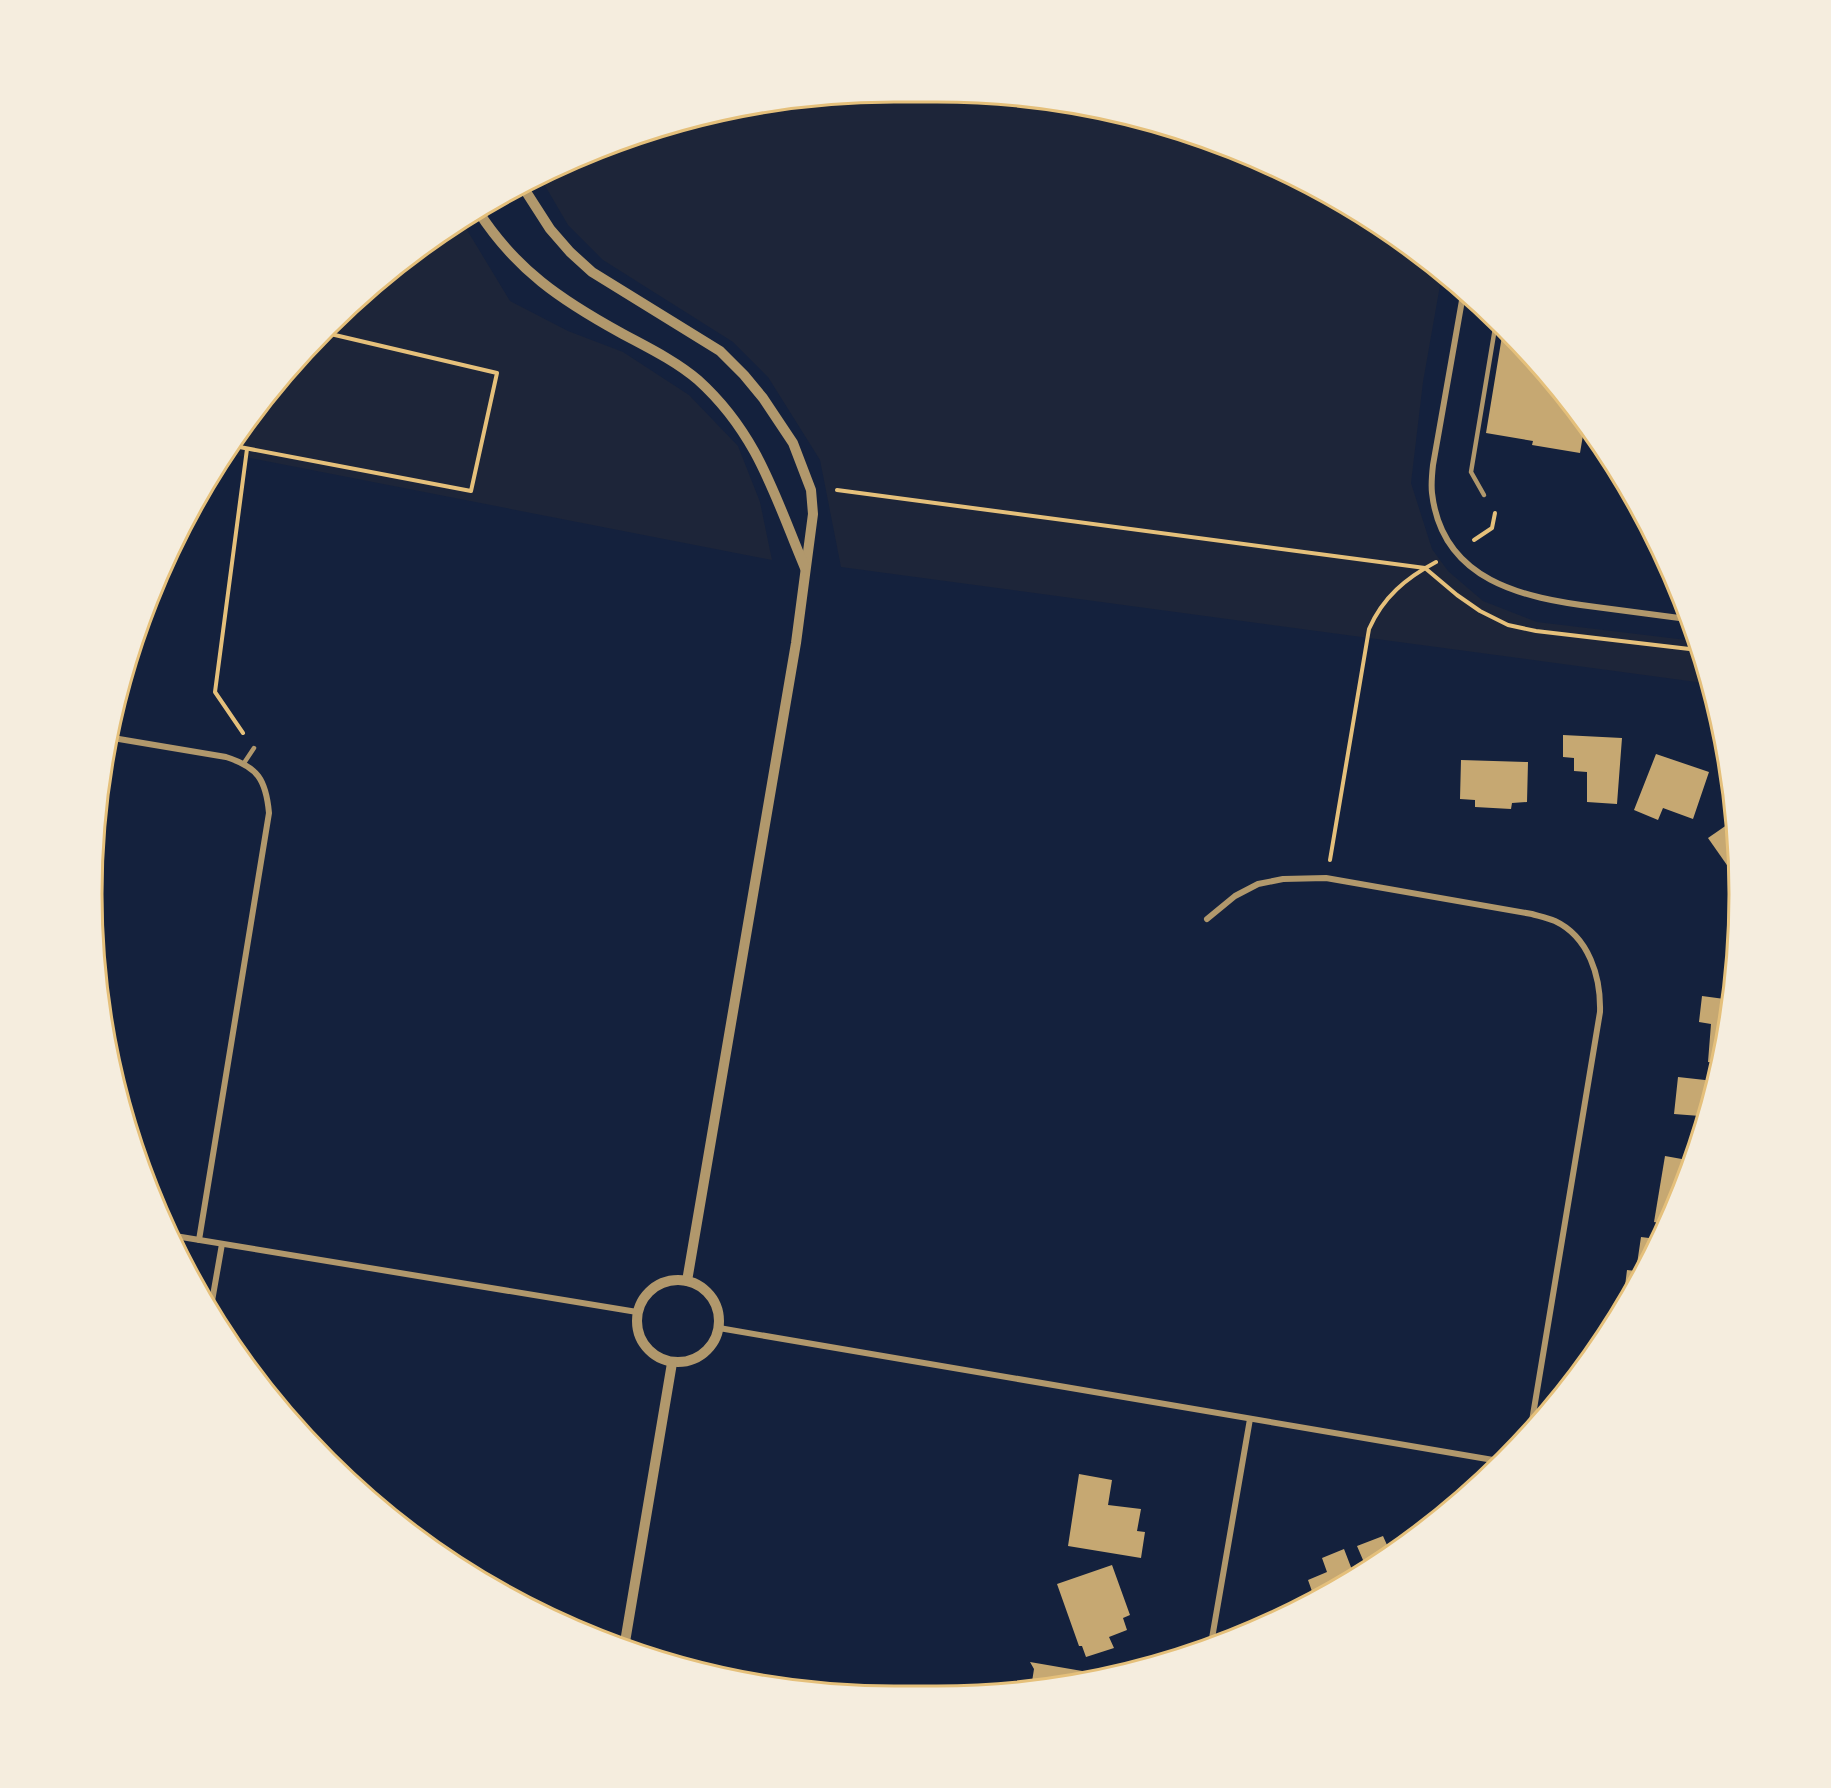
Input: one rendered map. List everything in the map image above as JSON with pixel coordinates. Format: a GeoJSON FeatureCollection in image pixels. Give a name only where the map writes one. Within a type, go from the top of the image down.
{"type":"FeatureCollection","features":[{"type":"Feature","properties":{"kind":"street"},"geometry":{"type":"LineString","coordinates":[[527,193],[550,229],[592,272],[720,351],[744,375],[763,398],[793,443],[811,490],[813,514],[806,571],[687,1281]]}},
{"type":"Feature","properties":{"kind":"street"},"geometry":{"type":"LineString","coordinates":[[482,218],[498,240],[537,280],[560,297],[665,357],[697,380],[726,408],[751,441],[806,571]]}},
{"type":"Feature","properties":{"kind":"street"},"geometry":{"type":"LineString","coordinates":[[1462,302],[1433,465],[1431,491],[1437,517],[1445,536],[1470,567],[1504,588],[1558,603],[1679,618]]}},
{"type":"Feature","properties":{"kind":"street"},"geometry":{"type":"LineString","coordinates":[[117,739],[226,757],[244,763],[259,775],[265,788],[269,813],[199,1240]]}},
{"type":"Feature","properties":{"kind":"street"},"geometry":{"type":"LineString","coordinates":[[1207,920],[1235,896],[1258,884],[1283,879],[1326,878],[1532,914],[1556,921],[1575,936],[1589,954],[1600,992],[1600,1012],[1533,1415]]}},
{"type":"Feature","properties":{"kind":"street"},"geometry":{"type":"LineString","coordinates":[[181,1237],[637,1312]]}},
{"type":"Feature","properties":{"kind":"street"},"geometry":{"type":"LineString","coordinates":[[213,1298],[222,1244]]}},
{"type":"Feature","properties":{"kind":"street"},"geometry":{"type":"LineString","coordinates":[[674,1280],[687,1281],[699,1286],[712,1299],[719,1316],[719,1328],[715,1341],[702,1354],[685,1362],[672,1363],[648,1350],[640,1339],[636,1326],[637,1312],[651,1290],[662,1283],[674,1280]]}},
{"type":"Feature","properties":{"kind":"street"},"geometry":{"type":"LineString","coordinates":[[719,1328],[1491,1460]]}},
{"type":"Feature","properties":{"kind":"street"},"geometry":{"type":"LineString","coordinates":[[626,1639],[672,1363]]}},
{"type":"Feature","properties":{"kind":"street"},"geometry":{"type":"LineString","coordinates":[[1212,1636],[1251,1419]]}},
{"type":"Feature","properties":{"kind":"lane"},"geometry":{"type":"LineString","coordinates":[[1484,495],[1471,472],[1494,332]]}},
{"type":"Feature","properties":{"kind":"lane"},"geometry":{"type":"LineString","coordinates":[[244,763],[254,748]]}},
{"type":"Feature","properties":{"kind":"path"},"geometry":{"type":"LineString","coordinates":[[240,447],[471,491],[497,373],[333,335]]}},
{"type":"Feature","properties":{"kind":"path"},"geometry":{"type":"LineString","coordinates":[[247,449],[215,692],[254,748]]}},
{"type":"Feature","properties":{"kind":"path"},"geometry":{"type":"LineString","coordinates":[[837,490],[1425,568]]}},
{"type":"Feature","properties":{"kind":"path"},"geometry":{"type":"LineString","coordinates":[[1326,878],[1369,629],[1376,613],[1399,586],[1492,528],[1496,508]]}},
{"type":"Feature","properties":{"kind":"shaded area"},"geometry":{"type":"Polygon","coordinates":[[[937,102],[1040,109],[1092,117],[1142,129],[1240,162],[1333,208],[1377,235],[1440,284],[1423,382],[1411,483],[1432,549],[1448,571],[1483,601],[1537,622],[1687,640],[1700,683],[841,567],[820,460],[768,377],[733,342],[603,260],[568,225],[544,184],[591,162],[639,144],[739,117],[842,104],[937,102]]]}},
{"type":"Feature","properties":{"kind":"shaded area"},"geometry":{"type":"Polygon","coordinates":[[[466,228],[510,301],[568,331],[623,352],[689,395],[738,446],[760,502],[772,560],[234,455],[266,412],[334,334],[412,266],[466,228]]]}},
{"type":"Feature","properties":{"kind":"building"},"geometry":{"type":"Polygon","coordinates":[[[1502,339],[1532,372],[1583,436],[1580,453],[1532,445],[1533,441],[1486,433],[1502,339]]]}},
{"type":"Feature","properties":{"kind":"building"},"geometry":{"type":"Polygon","coordinates":[[[1563,735],[1622,738],[1617,804],[1587,802],[1587,772],[1574,771],[1574,758],[1563,757],[1563,735]]]}},
{"type":"Feature","properties":{"kind":"building"},"geometry":{"type":"Polygon","coordinates":[[[1656,754],[1709,772],[1693,819],[1663,808],[1658,820],[1634,810],[1656,754]]]}},
{"type":"Feature","properties":{"kind":"building"},"geometry":{"type":"Polygon","coordinates":[[[1461,760],[1528,762],[1527,802],[1512,803],[1511,809],[1475,807],[1475,800],[1460,799],[1461,760]]]}},
{"type":"Feature","properties":{"kind":"building"},"geometry":{"type":"Polygon","coordinates":[[[1725,826],[1728,866],[1708,838],[1725,826]]]}},
{"type":"Feature","properties":{"kind":"building"},"geometry":{"type":"Polygon","coordinates":[[[1702,996],[1722,999],[1711,1062],[1708,1062],[1711,1024],[1699,1022],[1702,996]]]}},
{"type":"Feature","properties":{"kind":"building"},"geometry":{"type":"Polygon","coordinates":[[[1678,1077],[1707,1080],[1697,1116],[1674,1114],[1678,1077]]]}},
{"type":"Feature","properties":{"kind":"building"},"geometry":{"type":"Polygon","coordinates":[[[1665,1156],[1683,1159],[1669,1197],[1657,1223],[1654,1222],[1665,1156]]]}},
{"type":"Feature","properties":{"kind":"building"},"geometry":{"type":"Polygon","coordinates":[[[1641,1237],[1650,1238],[1647,1244],[1637,1263],[1641,1237]]]}},
{"type":"Feature","properties":{"kind":"building"},"geometry":{"type":"Polygon","coordinates":[[[1627,1270],[1633,1271],[1625,1286],[1627,1270]]]}},
{"type":"Feature","properties":{"kind":"building"},"geometry":{"type":"Polygon","coordinates":[[[1079,1474],[1112,1480],[1108,1505],[1141,1509],[1137,1531],[1145,1532],[1141,1558],[1068,1546],[1079,1474]]]}},
{"type":"Feature","properties":{"kind":"building"},"geometry":{"type":"Polygon","coordinates":[[[1383,1536],[1387,1545],[1389,1544],[1364,1561],[1357,1546],[1383,1536]]]}},
{"type":"Feature","properties":{"kind":"building"},"geometry":{"type":"Polygon","coordinates":[[[1344,1549],[1352,1569],[1312,1591],[1308,1580],[1327,1572],[1322,1558],[1344,1549]]]}},
{"type":"Feature","properties":{"kind":"building"},"geometry":{"type":"Polygon","coordinates":[[[1112,1565],[1130,1615],[1123,1618],[1127,1630],[1109,1637],[1114,1648],[1086,1657],[1082,1646],[1079,1646],[1057,1584],[1112,1565]]]}},
{"type":"Feature","properties":{"kind":"building"},"geometry":{"type":"Polygon","coordinates":[[[1030,1662],[1087,1672],[1032,1680],[1034,1669],[1030,1662]]]}}]}
